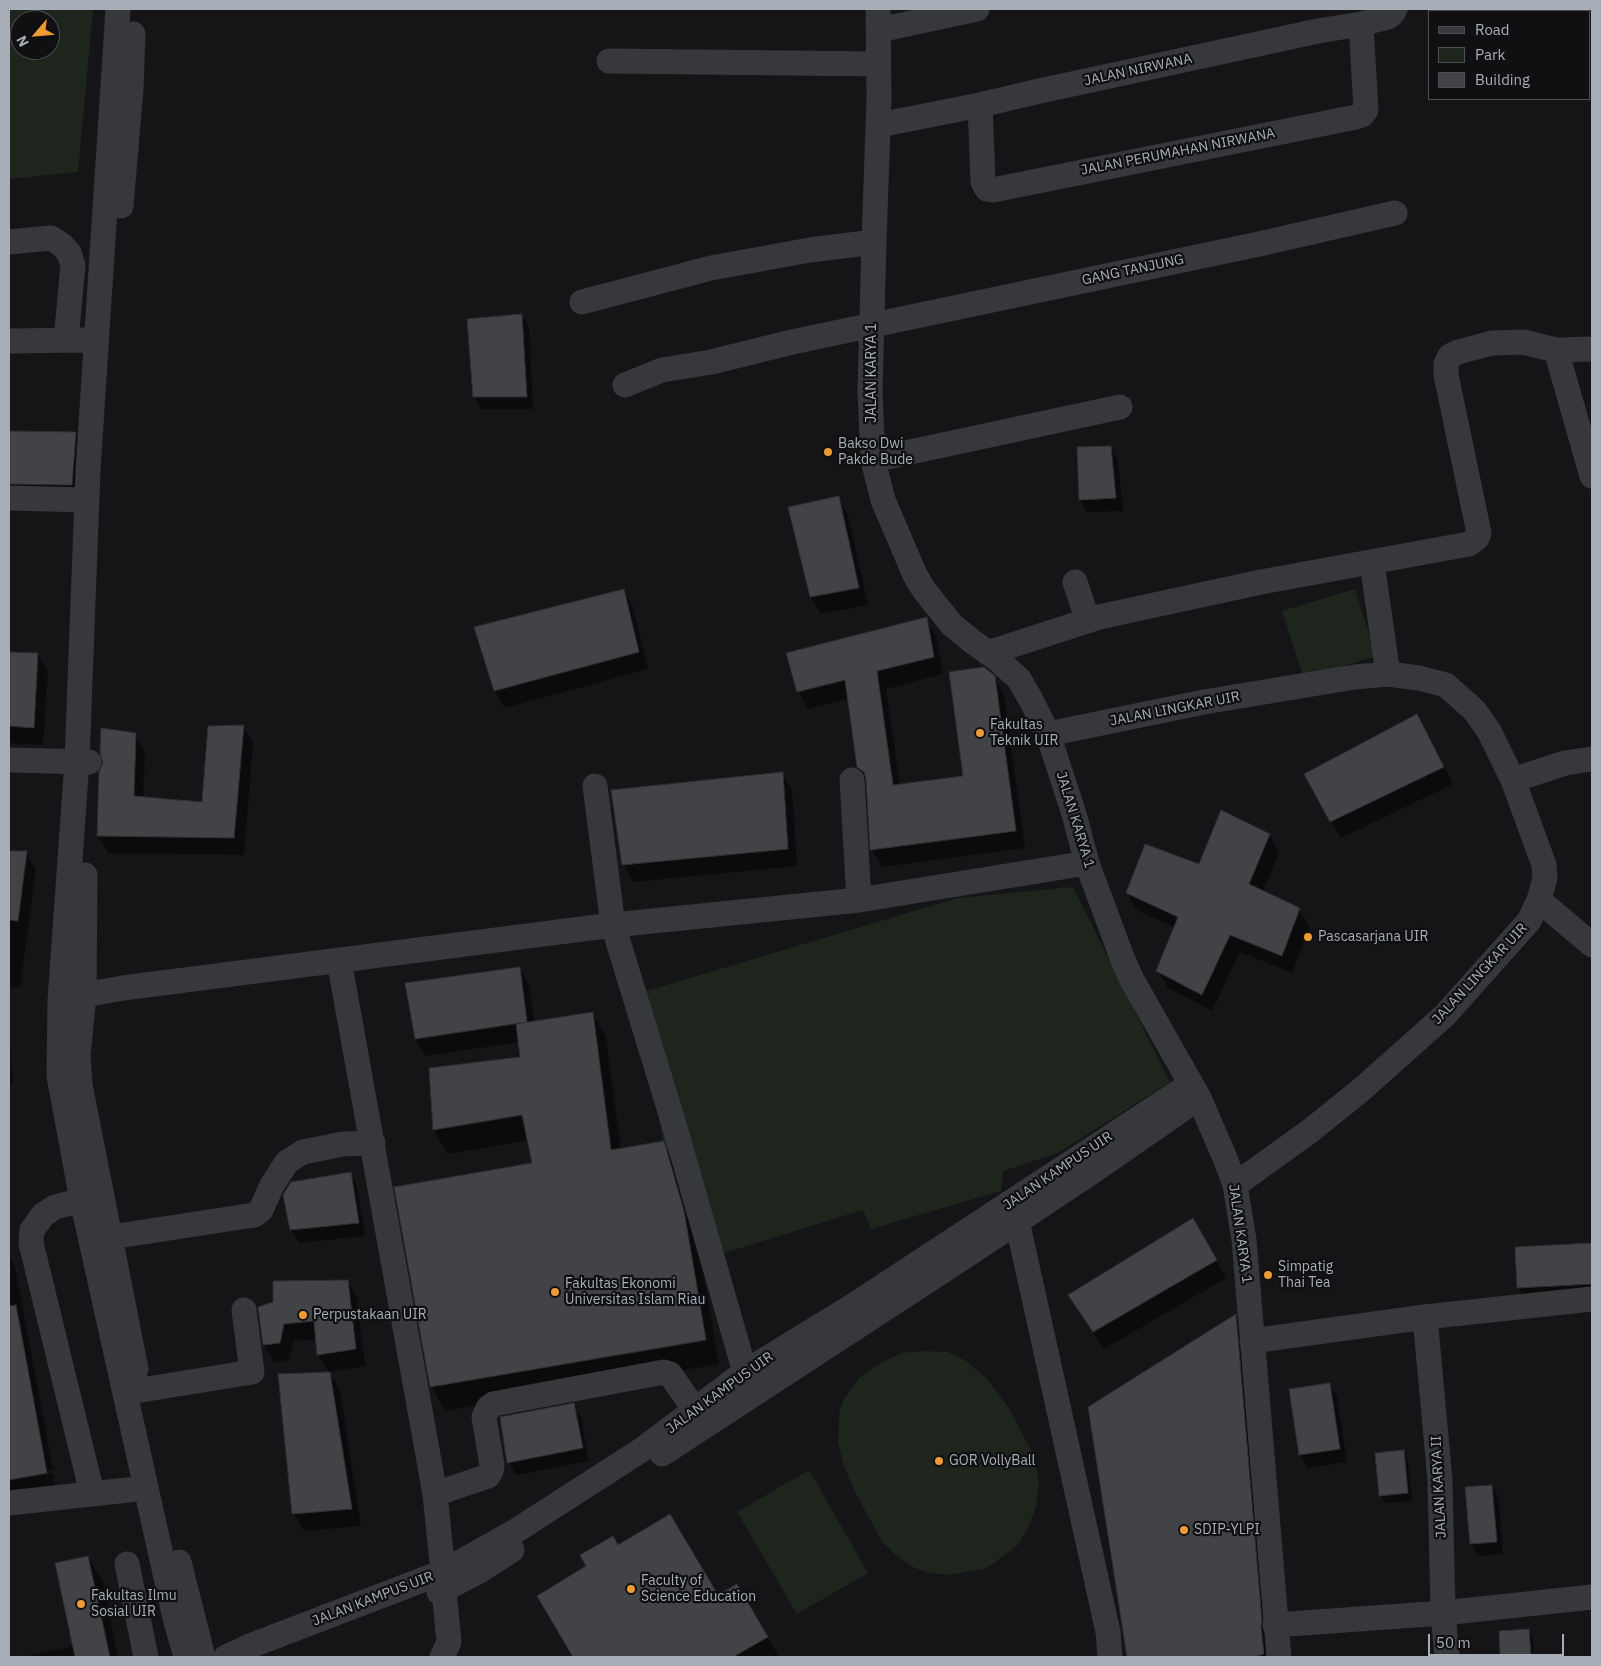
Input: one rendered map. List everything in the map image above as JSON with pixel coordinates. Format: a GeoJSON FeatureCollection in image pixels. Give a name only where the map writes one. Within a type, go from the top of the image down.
{"type":"FeatureCollection","features":[{"type":"Feature","properties":{"kind":"street"},"geometry":{"type":"LineString","coordinates":[[118,9],[120,110]]}},
{"type":"Feature","properties":{"kind":"street"},"geometry":{"type":"LineString","coordinates":[[83,762],[105,382],[107,286],[120,110],[134,9]]}},
{"type":"Feature","properties":{"kind":"street"},"geometry":{"type":"LineString","coordinates":[[878,19],[977,9]]}},
{"type":"Feature","properties":{"kind":"street","name":"JALAN NIRWANA"},"geometry":{"type":"LineString","coordinates":[[878,125],[1035,92],[1318,20],[1360,24],[1388,17],[1395,9]]}},
{"type":"Feature","properties":{"kind":"street","name":"JALAN KARYA 1"},"geometry":{"type":"LineString","coordinates":[[878,19],[878,125],[870,391],[873,460],[883,500],[915,575],[924,590],[952,625],[988,652],[1019,679],[1048,734],[1074,814],[1087,863],[1129,973],[1195,1091],[1235,1185],[1244,1240],[1279,1657]]}},
{"type":"Feature","properties":{"kind":"street","name":"JALAN PERUMAHAN NIRWANA"},"geometry":{"type":"LineString","coordinates":[[980,105],[983,182],[987,189],[993,190],[1362,115],[1366,110],[1360,24]]}},
{"type":"Feature","properties":{"kind":"street"},"geometry":{"type":"LineString","coordinates":[[609,61],[878,64]]}},
{"type":"Feature","properties":{"kind":"street","name":"GANG TANJUNG"},"geometry":{"type":"LineString","coordinates":[[625,385],[662,370],[711,362],[792,342],[1259,244],[1395,213]]}},
{"type":"Feature","properties":{"kind":"street"},"geometry":{"type":"LineString","coordinates":[[9,242],[50,238],[62,245],[69,253],[73,264],[66,340]]}},
{"type":"Feature","properties":{"kind":"street"},"geometry":{"type":"LineString","coordinates":[[582,302],[711,268],[810,250],[874,242]]}},
{"type":"Feature","properties":{"kind":"street"},"geometry":{"type":"LineString","coordinates":[[107,286],[96,340],[87,500],[83,762],[85,834],[72,997],[59,1076],[82,1200],[175,1618],[186,1657]]}},
{"type":"Feature","properties":{"kind":"street"},"geometry":{"type":"LineString","coordinates":[[9,341],[96,340]]}},
{"type":"Feature","properties":{"kind":"street"},"geometry":{"type":"LineString","coordinates":[[988,652],[1093,619],[1261,582],[1469,544],[1477,538],[1478,533],[1446,375],[1446,364],[1450,356],[1492,342],[1522,342],[1556,350],[1592,349]]}},
{"type":"Feature","properties":{"kind":"street"},"geometry":{"type":"LineString","coordinates":[[1556,350],[1592,476]]}},
{"type":"Feature","properties":{"kind":"street"},"geometry":{"type":"LineString","coordinates":[[873,460],[1120,407]]}},
{"type":"Feature","properties":{"kind":"street"},"geometry":{"type":"LineString","coordinates":[[9,498],[87,500]]}},
{"type":"Feature","properties":{"kind":"street"},"geometry":{"type":"LineString","coordinates":[[1372,562],[1388,674]]}},
{"type":"Feature","properties":{"kind":"street"},"geometry":{"type":"LineString","coordinates":[[1074,582],[1093,619]]}},
{"type":"Feature","properties":{"kind":"street","name":"JALAN LINGKAR UIR"},"geometry":{"type":"LineString","coordinates":[[1048,734],[1204,702],[1355,677],[1388,674],[1419,678],[1446,685],[1474,710],[1489,731],[1513,780],[1544,865],[1545,878],[1539,900],[1529,921],[1445,1015],[1362,1090],[1310,1131],[1235,1185]]}},
{"type":"Feature","properties":{"kind":"street"},"geometry":{"type":"LineString","coordinates":[[1513,780],[1566,763],[1592,759]]}},
{"type":"Feature","properties":{"kind":"street"},"geometry":{"type":"LineString","coordinates":[[9,760],[83,762]]}},
{"type":"Feature","properties":{"kind":"street"},"geometry":{"type":"LineString","coordinates":[[852,780],[859,900]]}},
{"type":"Feature","properties":{"kind":"street"},"geometry":{"type":"LineString","coordinates":[[596,786],[613,925],[673,1121],[745,1372]]}},
{"type":"Feature","properties":{"kind":"street"},"geometry":{"type":"LineString","coordinates":[[72,997],[123,988],[613,925],[859,900],[1087,863]]}},
{"type":"Feature","properties":{"kind":"street"},"geometry":{"type":"LineString","coordinates":[[1539,900],[1592,945]]}},
{"type":"Feature","properties":{"kind":"street"},"geometry":{"type":"LineString","coordinates":[[339,960],[435,1494],[449,1642],[442,1657]]}},
{"type":"Feature","properties":{"kind":"street"},"geometry":{"type":"LineString","coordinates":[[72,997],[80,1084],[140,1390],[179,1562],[203,1657]]}},
{"type":"Feature","properties":{"kind":"street","name":"JALAN KAMPUS UIR"},"geometry":{"type":"LineString","coordinates":[[226,1657],[250,1646],[443,1581],[478,1572],[824,1335],[1012,1213],[1093,1171],[1195,1091]]}},
{"type":"Feature","properties":{"kind":"street"},"geometry":{"type":"LineString","coordinates":[[111,1237],[254,1215],[261,1210],[272,1185],[287,1162],[303,1152],[343,1144],[373,1144]]}},
{"type":"Feature","properties":{"kind":"street"},"geometry":{"type":"LineString","coordinates":[[82,1200],[55,1207],[43,1215],[32,1230],[31,1243],[92,1493]]}},
{"type":"Feature","properties":{"kind":"street"},"geometry":{"type":"LineString","coordinates":[[1012,1213],[1108,1632],[1110,1657]]}},
{"type":"Feature","properties":{"kind":"street"},"geometry":{"type":"LineString","coordinates":[[1252,1340],[1425,1317],[1592,1299]]}},
{"type":"Feature","properties":{"kind":"street"},"geometry":{"type":"LineString","coordinates":[[140,1390],[252,1372],[244,1310]]}},
{"type":"Feature","properties":{"kind":"street","name":"JALAN KARYA II"},"geometry":{"type":"LineString","coordinates":[[1425,1317],[1440,1480],[1443,1612],[1447,1657]]}},
{"type":"Feature","properties":{"kind":"street","name":"JALAN KAMPUS UIR"},"geometry":{"type":"LineString","coordinates":[[267,1657],[443,1581],[514,1532],[642,1449],[745,1372],[824,1335]]}},
{"type":"Feature","properties":{"kind":"street"},"geometry":{"type":"LineString","coordinates":[[435,1494],[488,1476],[492,1465],[484,1417],[488,1408],[493,1404],[664,1372],[670,1374],[695,1410]]}},
{"type":"Feature","properties":{"kind":"street"},"geometry":{"type":"LineString","coordinates":[[9,1503],[146,1488]]}},
{"type":"Feature","properties":{"kind":"street"},"geometry":{"type":"LineString","coordinates":[[127,1564],[146,1657]]}},
{"type":"Feature","properties":{"kind":"street"},"geometry":{"type":"LineString","coordinates":[[1275,1625],[1443,1612],[1592,1597]]}},
{"type":"Feature","properties":{"kind":"green space"},"geometry":{"type":"Polygon","coordinates":[[[9,9],[93,9],[78,172],[9,179],[9,9]]]}},
{"type":"Feature","properties":{"kind":"green space"},"geometry":{"type":"Polygon","coordinates":[[[1355,589],[1376,656],[1304,679],[1282,611],[1355,589]]]}},
{"type":"Feature","properties":{"kind":"green space"},"geometry":{"type":"Polygon","coordinates":[[[1073,887],[1170,1082],[1058,1153],[1003,1171],[1001,1191],[871,1229],[863,1210],[711,1257],[664,1145],[636,994],[958,898],[1073,887]]]}},
{"type":"Feature","properties":{"kind":"green space","name":"GOR VollyBall"},"geometry":{"type":"Polygon","coordinates":[[[923,1351],[948,1352],[968,1362],[988,1380],[1009,1408],[1034,1456],[1039,1481],[1036,1507],[1029,1526],[1018,1545],[987,1568],[951,1575],[929,1573],[915,1568],[899,1558],[882,1542],[854,1490],[844,1466],[838,1442],[839,1414],[843,1401],[859,1378],[875,1366],[901,1353],[923,1351]]]}},
{"type":"Feature","properties":{"kind":"green space"},"geometry":{"type":"Polygon","coordinates":[[[809,1470],[868,1573],[797,1614],[737,1512],[809,1470]]]}},
{"type":"Feature","properties":{"kind":"building"},"geometry":{"type":"Polygon","coordinates":[[[522,314],[527,397],[473,397],[467,319],[522,314]]]}},
{"type":"Feature","properties":{"kind":"building"},"geometry":{"type":"Polygon","coordinates":[[[9,431],[76,432],[72,485],[9,484],[9,431]]]}},
{"type":"Feature","properties":{"kind":"building"},"geometry":{"type":"Polygon","coordinates":[[[1111,446],[1116,498],[1079,500],[1077,447],[1111,446]]]}},
{"type":"Feature","properties":{"kind":"building"},"geometry":{"type":"Polygon","coordinates":[[[839,496],[859,588],[810,597],[788,507],[839,496]]]}},
{"type":"Feature","properties":{"kind":"building"},"geometry":{"type":"Polygon","coordinates":[[[624,589],[639,652],[494,691],[474,627],[624,589]]]}},
{"type":"Feature","properties":{"kind":"building","name":"Fakultas Teknik UIR"},"geometry":{"type":"Polygon","coordinates":[[[927,617],[934,657],[877,671],[893,785],[963,776],[949,672],[984,667],[995,676],[1016,831],[870,850],[866,779],[864,772],[857,767],[845,680],[797,692],[786,653],[927,617]]]}},
{"type":"Feature","properties":{"kind":"building"},"geometry":{"type":"Polygon","coordinates":[[[9,652],[38,653],[34,728],[9,726],[9,652]]]}},
{"type":"Feature","properties":{"kind":"building"},"geometry":{"type":"Polygon","coordinates":[[[1417,714],[1444,767],[1330,822],[1304,774],[1417,714]]]}},
{"type":"Feature","properties":{"kind":"building"},"geometry":{"type":"Polygon","coordinates":[[[244,725],[234,838],[97,836],[99,772],[103,763],[100,753],[101,728],[136,733],[134,796],[202,802],[208,726],[244,725]]]}},
{"type":"Feature","properties":{"kind":"building"},"geometry":{"type":"Polygon","coordinates":[[[783,772],[788,849],[622,865],[611,790],[783,772]]]}},
{"type":"Feature","properties":{"kind":"building"},"geometry":{"type":"Polygon","coordinates":[[[1221,810],[1270,834],[1249,884],[1300,908],[1282,956],[1230,935],[1202,995],[1156,971],[1178,917],[1126,893],[1145,844],[1199,864],[1221,810]]]}},
{"type":"Feature","properties":{"kind":"building"},"geometry":{"type":"Polygon","coordinates":[[[9,851],[27,851],[18,921],[9,920],[9,851]]]}},
{"type":"Feature","properties":{"kind":"building"},"geometry":{"type":"Polygon","coordinates":[[[520,967],[527,1022],[415,1039],[405,983],[520,967]]]}},
{"type":"Feature","properties":{"kind":"building","name":"Fakultas Ekonomi Universitas Islam Riau"},"geometry":{"type":"Polygon","coordinates":[[[593,1012],[611,1150],[664,1141],[684,1211],[706,1340],[430,1387],[394,1187],[532,1163],[522,1115],[433,1130],[429,1068],[520,1057],[516,1024],[593,1012]]]}},
{"type":"Feature","properties":{"kind":"building"},"geometry":{"type":"Polygon","coordinates":[[[351,1172],[359,1223],[290,1230],[283,1195],[291,1182],[351,1172]]]}},
{"type":"Feature","properties":{"kind":"building"},"geometry":{"type":"Polygon","coordinates":[[[1193,1218],[1217,1260],[1093,1332],[1068,1295],[1193,1218]]]}},
{"type":"Feature","properties":{"kind":"building"},"geometry":{"type":"Polygon","coordinates":[[[1592,1243],[1592,1284],[1517,1288],[1515,1247],[1592,1243]]]}},
{"type":"Feature","properties":{"kind":"building","name":"Perpustakaan UIR"},"geometry":{"type":"Polygon","coordinates":[[[348,1280],[356,1349],[317,1355],[314,1321],[284,1324],[280,1343],[263,1345],[258,1307],[273,1302],[273,1281],[348,1280]]]}},
{"type":"Feature","properties":{"kind":"building"},"geometry":{"type":"Polygon","coordinates":[[[16,1305],[47,1473],[9,1480],[9,1306],[16,1305]]]}},
{"type":"Feature","properties":{"kind":"building","name":"SDIP-YLPI"},"geometry":{"type":"Polygon","coordinates":[[[1236,1314],[1264,1654],[1254,1657],[1127,1657],[1088,1407],[1236,1314]]]}},
{"type":"Feature","properties":{"kind":"building"},"geometry":{"type":"Polygon","coordinates":[[[330,1372],[352,1509],[292,1514],[278,1374],[330,1372]]]}},
{"type":"Feature","properties":{"kind":"building"},"geometry":{"type":"Polygon","coordinates":[[[1330,1383],[1340,1449],[1299,1455],[1289,1389],[1330,1383]]]}},
{"type":"Feature","properties":{"kind":"building"},"geometry":{"type":"Polygon","coordinates":[[[574,1403],[583,1448],[507,1463],[500,1417],[574,1403]]]}},
{"type":"Feature","properties":{"kind":"building"},"geometry":{"type":"Polygon","coordinates":[[[1404,1450],[1408,1493],[1379,1496],[1375,1453],[1404,1450]]]}},
{"type":"Feature","properties":{"kind":"building"},"geometry":{"type":"Polygon","coordinates":[[[1492,1485],[1497,1542],[1470,1544],[1465,1487],[1492,1485]]]}},
{"type":"Feature","properties":{"kind":"building","name":"Faculty of Science Education"},"geometry":{"type":"Polygon","coordinates":[[[670,1514],[718,1595],[737,1584],[768,1637],[733,1657],[573,1657],[537,1596],[586,1566],[580,1555],[613,1536],[618,1545],[670,1514]]]}},
{"type":"Feature","properties":{"kind":"building","name":"Fakultas Ilmu Sosial UIR"},"geometry":{"type":"Polygon","coordinates":[[[88,1556],[110,1657],[75,1657],[55,1563],[88,1556]]]}},
{"type":"Feature","properties":{"kind":"building"},"geometry":{"type":"Polygon","coordinates":[[[1529,1629],[1531,1657],[1500,1657],[1499,1631],[1529,1629]]]}},
{"type":"Feature","properties":{"kind":"place","name":"Bakso Dwi Pakde Bude"},"geometry":{"type":"Point","coordinates":[828,452]}},
{"type":"Feature","properties":{"kind":"place","name":"Fakultas Teknik UIR"},"geometry":{"type":"Point","coordinates":[980,733]}},
{"type":"Feature","properties":{"kind":"place","name":"Pascasarjana UIR"},"geometry":{"type":"Point","coordinates":[1308,937]}},
{"type":"Feature","properties":{"kind":"place","name":"Simpatig Thai Tea"},"geometry":{"type":"Point","coordinates":[1268,1275]}},
{"type":"Feature","properties":{"kind":"place","name":"Fakultas Ekonomi Universitas Islam Riau"},"geometry":{"type":"Point","coordinates":[555,1292]}},
{"type":"Feature","properties":{"kind":"place","name":"Perpustakaan UIR"},"geometry":{"type":"Point","coordinates":[303,1315]}},
{"type":"Feature","properties":{"kind":"place","name":"GOR VollyBall"},"geometry":{"type":"Point","coordinates":[939,1461]}},
{"type":"Feature","properties":{"kind":"place","name":"SDIP-YLPI"},"geometry":{"type":"Point","coordinates":[1184,1530]}},
{"type":"Feature","properties":{"kind":"place","name":"Faculty of Science Education"},"geometry":{"type":"Point","coordinates":[631,1589]}},
{"type":"Feature","properties":{"kind":"place","name":"Fakultas Ilmu Sosial UIR"},"geometry":{"type":"Point","coordinates":[81,1604]}}]}
